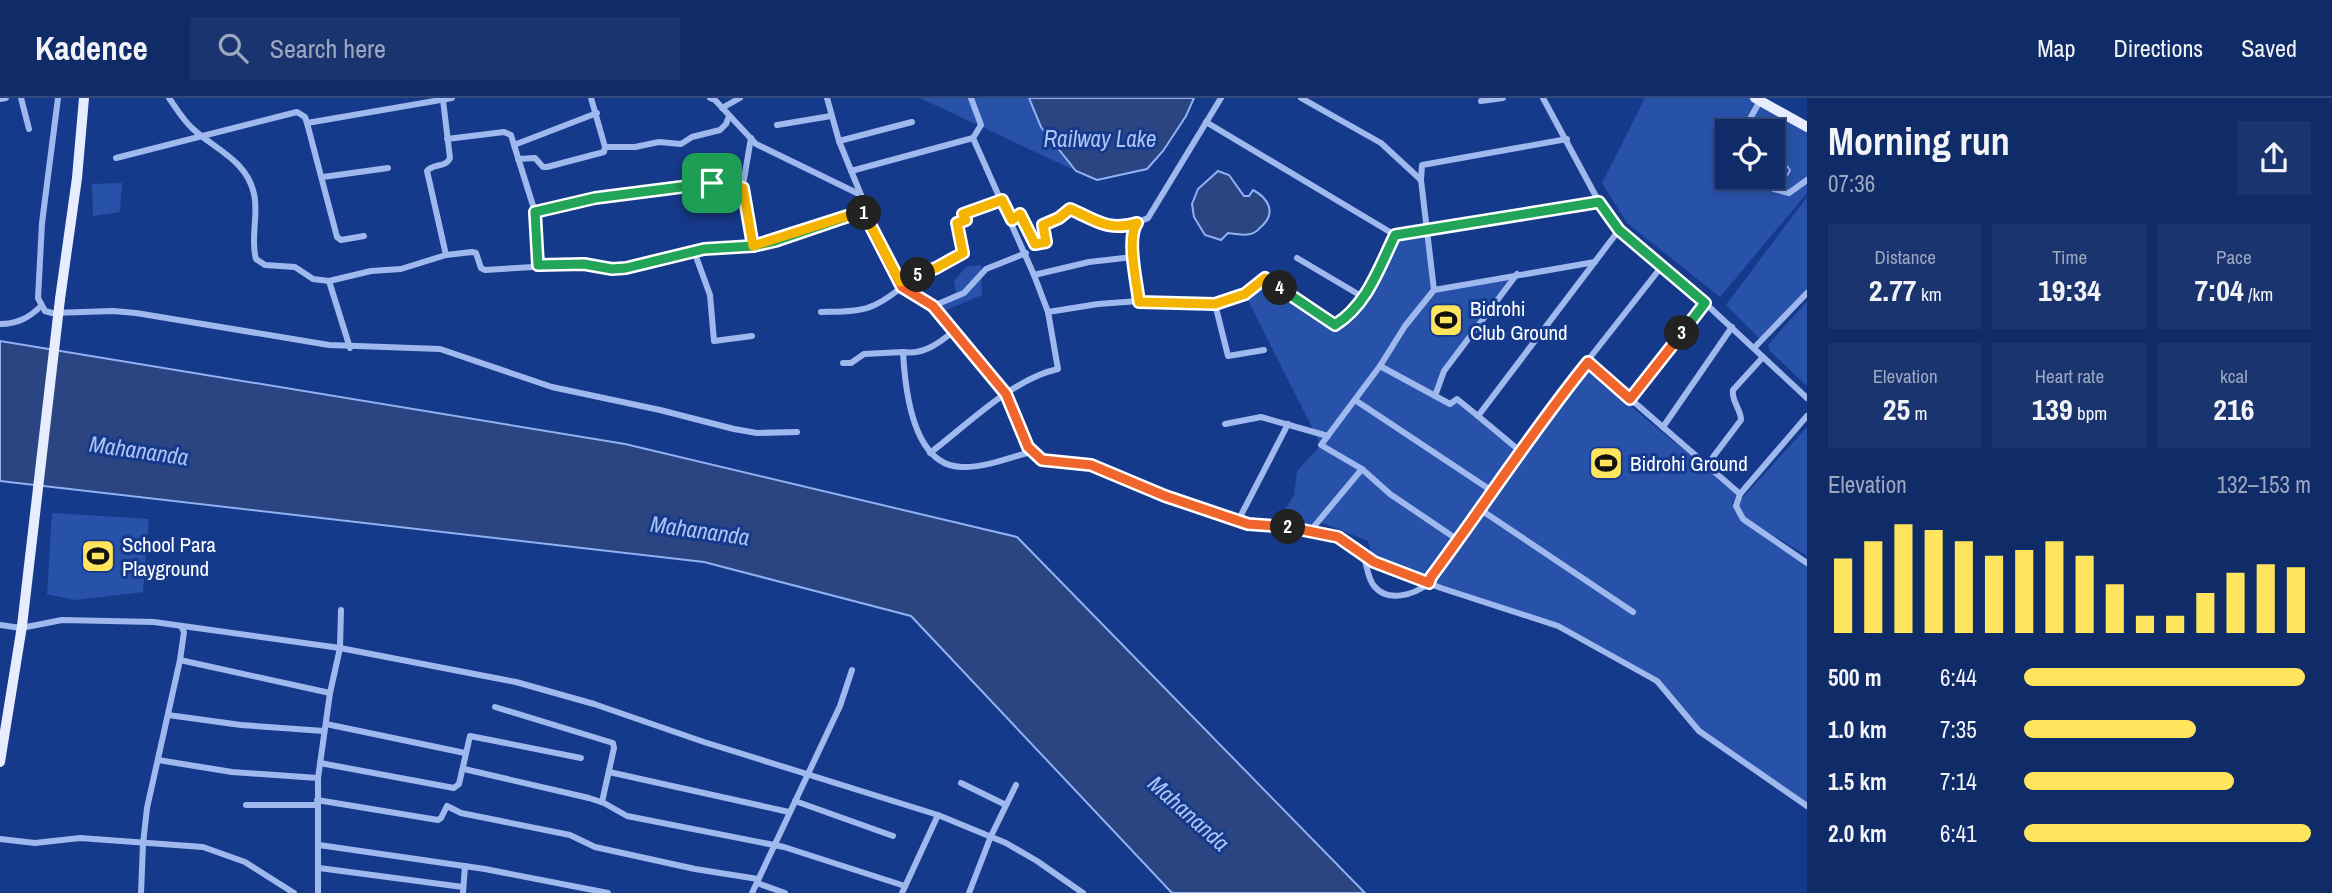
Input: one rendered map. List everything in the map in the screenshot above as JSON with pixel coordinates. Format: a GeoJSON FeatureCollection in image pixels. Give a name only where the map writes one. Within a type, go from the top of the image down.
{"type":"FeatureCollection","features":[{"type":"Feature","properties":{"kind":"main road"},"geometry":{"type":"LineString","coordinates":[[0,762],[21,627],[77,178],[84,98]]}},
{"type":"Feature","properties":{"kind":"main road"},"geometry":{"type":"LineString","coordinates":[[1757,99],[1807,127]]}},
{"type":"Feature","properties":{"kind":"street"},"geometry":{"type":"LineString","coordinates":[[0,99],[5,98]]}},
{"type":"Feature","properties":{"kind":"street"},"geometry":{"type":"LineString","coordinates":[[21,98],[29,129]]}},
{"type":"Feature","properties":{"kind":"street"},"geometry":{"type":"LineString","coordinates":[[58,98],[42,223],[38,298],[41,306],[52,313],[136,313],[350,348],[440,349],[552,387],[734,429],[757,433],[797,432]]}},
{"type":"Feature","properties":{"kind":"street"},"geometry":{"type":"LineString","coordinates":[[169,98],[182,117],[236,161],[248,178],[254,193],[254,253],[260,264],[295,267],[313,279],[329,281],[371,271],[401,269],[446,255],[473,251],[481,268],[485,270],[584,264],[618,269],[694,251],[753,246],[863,211]]}},
{"type":"Feature","properties":{"kind":"street"},"geometry":{"type":"LineString","coordinates":[[307,123],[452,98]]}},
{"type":"Feature","properties":{"kind":"street"},"geometry":{"type":"LineString","coordinates":[[518,159],[535,158],[543,167],[547,167],[603,153],[605,147],[591,98]]}},
{"type":"Feature","properties":{"kind":"street"},"geometry":{"type":"LineString","coordinates":[[710,98],[756,144],[861,195]]}},
{"type":"Feature","properties":{"kind":"street"},"geometry":{"type":"LineString","coordinates":[[722,108],[740,98]]}},
{"type":"Feature","properties":{"kind":"street"},"geometry":{"type":"LineString","coordinates":[[827,98],[839,141],[861,195],[863,211],[901,285],[933,306],[1006,394],[1031,452],[1042,460],[1091,465],[1165,496],[1248,524],[1311,530],[1338,537],[1374,562],[1558,626],[1657,681],[1699,731],[1807,806]]}},
{"type":"Feature","properties":{"kind":"street"},"geometry":{"type":"LineString","coordinates":[[851,171],[974,138],[981,125],[971,98]]}},
{"type":"Feature","properties":{"kind":"street"},"geometry":{"type":"LineString","coordinates":[[1012,220],[1020,214],[1035,244],[1046,242],[1043,225],[1059,218],[1070,209],[1107,226],[1118,228],[1148,218],[1221,98]]}},
{"type":"Feature","properties":{"kind":"street"},"geometry":{"type":"LineString","coordinates":[[1301,98],[1381,143],[1421,180]]}},
{"type":"Feature","properties":{"kind":"street"},"geometry":{"type":"LineString","coordinates":[[1481,101],[1503,98]]}},
{"type":"Feature","properties":{"kind":"street"},"geometry":{"type":"LineString","coordinates":[[1543,98],[1599,202],[1619,230],[1732,327],[1807,398]]}},
{"type":"Feature","properties":{"kind":"street"},"geometry":{"type":"LineString","coordinates":[[1749,119],[1757,99]]}},
{"type":"Feature","properties":{"kind":"street"},"geometry":{"type":"LineString","coordinates":[[443,100],[449,161],[430,167],[427,171],[446,255]]}},
{"type":"Feature","properties":{"kind":"street"},"geometry":{"type":"LineString","coordinates":[[116,158],[297,112],[305,117],[307,123],[338,239],[364,236]]}},
{"type":"Feature","properties":{"kind":"street"},"geometry":{"type":"LineString","coordinates":[[514,145],[597,113]]}},
{"type":"Feature","properties":{"kind":"street"},"geometry":{"type":"LineString","coordinates":[[605,147],[635,147],[659,142],[681,144],[701,134],[717,131],[726,124],[729,116]]}},
{"type":"Feature","properties":{"kind":"street"},"geometry":{"type":"LineString","coordinates":[[778,125],[831,116]]}},
{"type":"Feature","properties":{"kind":"street"},"geometry":{"type":"LineString","coordinates":[[839,141],[912,122]]}},
{"type":"Feature","properties":{"kind":"street"},"geometry":{"type":"LineString","coordinates":[[1206,122],[1395,235],[1599,202]]}},
{"type":"Feature","properties":{"kind":"street"},"geometry":{"type":"LineString","coordinates":[[447,139],[504,132],[511,135],[535,212],[538,265]]}},
{"type":"Feature","properties":{"kind":"street"},"geometry":{"type":"LineString","coordinates":[[751,138],[743,188],[753,246]]}},
{"type":"Feature","properties":{"kind":"street"},"geometry":{"type":"LineString","coordinates":[[930,453],[1006,394],[1041,373],[1058,369],[1048,312],[1012,220],[974,138]]}},
{"type":"Feature","properties":{"kind":"street"},"geometry":{"type":"LineString","coordinates":[[1404,165],[1567,139]]}},
{"type":"Feature","properties":{"kind":"street"},"geometry":{"type":"LineString","coordinates":[[1422,164],[1421,180],[1434,290]]}},
{"type":"Feature","properties":{"kind":"street"},"geometry":{"type":"LineString","coordinates":[[323,177],[388,167]]}},
{"type":"Feature","properties":{"kind":"street"},"geometry":{"type":"LineString","coordinates":[[1774,189],[1789,193],[1807,180]]}},
{"type":"Feature","properties":{"kind":"street"},"geometry":{"type":"LineString","coordinates":[[535,212],[595,198],[712,183],[743,188]]}},
{"type":"Feature","properties":{"kind":"street"},"geometry":{"type":"LineString","coordinates":[[821,312],[879,305],[901,285],[963,253],[957,223],[966,220],[963,214],[1002,200]]}},
{"type":"Feature","properties":{"kind":"street"},"geometry":{"type":"LineString","coordinates":[[1137,223],[1133,230],[1133,257],[1139,302]]}},
{"type":"Feature","properties":{"kind":"street"},"geometry":{"type":"LineString","coordinates":[[1478,416],[1619,230]]}},
{"type":"Feature","properties":{"kind":"street"},"geometry":{"type":"LineString","coordinates":[[1048,312],[1098,304],[1139,302],[1215,304],[1245,294],[1265,278],[1335,325],[1345,318],[1369,290],[1395,235]]}},
{"type":"Feature","properties":{"kind":"street"},"geometry":{"type":"LineString","coordinates":[[694,251],[710,295],[714,341],[752,337]]}},
{"type":"Feature","properties":{"kind":"street"},"geometry":{"type":"LineString","coordinates":[[933,306],[964,293],[986,269],[1026,253]]}},
{"type":"Feature","properties":{"kind":"street"},"geometry":{"type":"LineString","coordinates":[[1034,275],[1089,261],[1133,257]]}},
{"type":"Feature","properties":{"kind":"street"},"geometry":{"type":"LineString","coordinates":[[1297,258],[1363,297]]}},
{"type":"Feature","properties":{"kind":"street"},"geometry":{"type":"LineString","coordinates":[[1458,540],[1390,494],[1362,470],[1321,445],[1380,366],[1405,326],[1434,290],[1595,262]]}},
{"type":"Feature","properties":{"kind":"street"},"geometry":{"type":"LineString","coordinates":[[1362,552],[1374,586],[1385,595],[1418,591],[1429,583],[1548,411],[1662,266]]}},
{"type":"Feature","properties":{"kind":"street"},"geometry":{"type":"LineString","coordinates":[[1436,396],[1444,371],[1517,274]]}},
{"type":"Feature","properties":{"kind":"street"},"geometry":{"type":"LineString","coordinates":[[329,281],[350,348]]}},
{"type":"Feature","properties":{"kind":"street"},"geometry":{"type":"LineString","coordinates":[[1754,348],[1807,293]]}},
{"type":"Feature","properties":{"kind":"street"},"geometry":{"type":"LineString","coordinates":[[1630,399],[1705,303]]}},
{"type":"Feature","properties":{"kind":"street"},"geometry":{"type":"LineString","coordinates":[[1215,304],[1228,356],[1264,350]]}},
{"type":"Feature","properties":{"kind":"street"},"geometry":{"type":"LineString","coordinates":[[0,324],[21,321],[41,306]]}},
{"type":"Feature","properties":{"kind":"street"},"geometry":{"type":"LineString","coordinates":[[1662,427],[1732,327]]}},
{"type":"Feature","properties":{"kind":"street"},"geometry":{"type":"LineString","coordinates":[[843,363],[851,363],[864,354],[914,354],[922,349],[932,348],[954,331]]}},
{"type":"Feature","properties":{"kind":"street"},"geometry":{"type":"LineString","coordinates":[[903,352],[908,401],[923,444],[930,453],[952,466],[966,467],[1031,452]]}},
{"type":"Feature","properties":{"kind":"street"},"geometry":{"type":"LineString","coordinates":[[1707,465],[1741,420],[1733,390],[1763,357]]}},
{"type":"Feature","properties":{"kind":"street"},"geometry":{"type":"LineString","coordinates":[[1588,362],[1740,494]]}},
{"type":"Feature","properties":{"kind":"street"},"geometry":{"type":"LineString","coordinates":[[1380,366],[1450,404],[1457,399],[1520,451]]}},
{"type":"Feature","properties":{"kind":"street"},"geometry":{"type":"LineString","coordinates":[[1355,400],[1492,491]]}},
{"type":"Feature","properties":{"kind":"street"},"geometry":{"type":"LineString","coordinates":[[1807,416],[1735,502],[1740,516],[1807,563]]}},
{"type":"Feature","properties":{"kind":"street"},"geometry":{"type":"LineString","coordinates":[[1225,424],[1261,417],[1328,436]]}},
{"type":"Feature","properties":{"kind":"street"},"geometry":{"type":"LineString","coordinates":[[1238,521],[1288,424]]}},
{"type":"Feature","properties":{"kind":"street"},"geometry":{"type":"LineString","coordinates":[[1311,530],[1362,470]]}},
{"type":"Feature","properties":{"kind":"street"},"geometry":{"type":"LineString","coordinates":[[1481,510],[1633,612]]}},
{"type":"Feature","properties":{"kind":"street"},"geometry":{"type":"LineString","coordinates":[[318,893],[318,778],[330,693],[340,648],[341,610]]}},
{"type":"Feature","properties":{"kind":"street"},"geometry":{"type":"LineString","coordinates":[[0,625],[21,627],[46,621],[124,620],[181,626],[340,648],[478,674],[550,691],[938,815],[991,836],[1037,861],[1083,893]]}},
{"type":"Feature","properties":{"kind":"street"},"geometry":{"type":"LineString","coordinates":[[141,893],[148,799],[180,660],[184,632],[181,626]]}},
{"type":"Feature","properties":{"kind":"street"},"geometry":{"type":"LineString","coordinates":[[180,660],[330,693]]}},
{"type":"Feature","properties":{"kind":"street"},"geometry":{"type":"LineString","coordinates":[[752,893],[840,706],[852,670]]}},
{"type":"Feature","properties":{"kind":"street"},"geometry":{"type":"LineString","coordinates":[[495,707],[613,743],[601,802]]}},
{"type":"Feature","properties":{"kind":"street"},"geometry":{"type":"LineString","coordinates":[[168,715],[242,724],[325,727],[465,753]]}},
{"type":"Feature","properties":{"kind":"street"},"geometry":{"type":"LineString","coordinates":[[320,763],[454,789],[458,787],[464,769],[469,737],[473,736],[581,758]]}},
{"type":"Feature","properties":{"kind":"street"},"geometry":{"type":"LineString","coordinates":[[158,760],[232,772],[318,778]]}},
{"type":"Feature","properties":{"kind":"street"},"geometry":{"type":"LineString","coordinates":[[464,769],[601,802],[628,816],[774,844],[816,856],[903,890],[938,815]]}},
{"type":"Feature","properties":{"kind":"street"},"geometry":{"type":"LineString","coordinates":[[608,772],[789,812]]}},
{"type":"Feature","properties":{"kind":"street"},"geometry":{"type":"LineString","coordinates":[[961,783],[1006,805]]}},
{"type":"Feature","properties":{"kind":"street"},"geometry":{"type":"LineString","coordinates":[[968,893],[991,836],[1016,785]]}},
{"type":"Feature","properties":{"kind":"street"},"geometry":{"type":"LineString","coordinates":[[795,801],[893,836]]}},
{"type":"Feature","properties":{"kind":"street"},"geometry":{"type":"LineString","coordinates":[[246,805],[317,802],[438,820],[442,818],[447,806],[461,813],[570,835],[595,847],[757,881],[785,893]]}},
{"type":"Feature","properties":{"kind":"street"},"geometry":{"type":"LineString","coordinates":[[0,839],[35,843],[80,838],[143,844],[186,844],[215,850],[254,867],[295,893]]}},
{"type":"Feature","properties":{"kind":"street"},"geometry":{"type":"LineString","coordinates":[[319,845],[465,866],[608,893]]}},
{"type":"Feature","properties":{"kind":"street"},"geometry":{"type":"LineString","coordinates":[[319,868],[463,890],[465,866]]}},
{"type":"Feature","properties":{"kind":"shaded area"},"geometry":{"type":"Polygon","coordinates":[[[920,98],[1029,98],[1041,127],[1076,171],[920,98]]]}},
{"type":"Feature","properties":{"kind":"shaded area"},"geometry":{"type":"Polygon","coordinates":[[[1645,98],[1754,98],[1807,127],[1807,193],[1720,297],[1627,223],[1602,183],[1645,98]]]}},
{"type":"Feature","properties":{"kind":"shaded area"},"geometry":{"type":"Polygon","coordinates":[[[122,183],[120,212],[93,216],[92,184],[122,183]]]}},
{"type":"Feature","properties":{"kind":"shaded area"},"geometry":{"type":"Polygon","coordinates":[[[1807,197],[1807,293],[1761,340],[1726,305],[1807,197]]]}},
{"type":"Feature","properties":{"kind":"shaded area"},"geometry":{"type":"Polygon","coordinates":[[[1424,231],[1435,289],[1510,278],[1444,371],[1436,395],[1450,404],[1457,399],[1520,451],[1492,491],[1355,399],[1489,491],[1430,580],[1584,363],[1628,404],[1737,494],[1732,503],[1740,519],[1807,565],[1807,803],[1699,731],[1657,681],[1558,626],[1374,562],[1368,541],[1318,521],[1346,487],[1311,524],[1274,525],[1294,496],[1297,471],[1321,445],[1247,298],[1265,278],[1338,322],[1366,295],[1395,235],[1424,231]]]}},
{"type":"Feature","properties":{"kind":"shaded area"},"geometry":{"type":"Polygon","coordinates":[[[981,265],[982,295],[939,313],[933,306],[956,292],[954,281],[966,267],[981,265]]]}},
{"type":"Feature","properties":{"kind":"shaded area"},"geometry":{"type":"Polygon","coordinates":[[[1807,301],[1807,386],[1770,351],[1768,345],[1807,301]]]}},
{"type":"Feature","properties":{"kind":"shaded area"},"geometry":{"type":"Polygon","coordinates":[[[1807,427],[1807,556],[1743,517],[1737,504],[1807,427]]]}},
{"type":"Feature","properties":{"kind":"shaded area","name":"School Para Playground"},"geometry":{"type":"Polygon","coordinates":[[[52,513],[149,519],[143,592],[75,600],[47,594],[52,513]]]}},
{"type":"Feature","properties":{"kind":"water","name":"Railway Lake"},"geometry":{"type":"Polygon","coordinates":[[[1029,98],[1194,98],[1186,116],[1163,151],[1147,169],[1097,180],[1076,171],[1041,127],[1029,98]]]}},
{"type":"Feature","properties":{"kind":"water"},"geometry":{"type":"Polygon","coordinates":[[[1785,165],[1790,170],[1785,176],[1785,165]]]}},
{"type":"Feature","properties":{"kind":"water"},"geometry":{"type":"Polygon","coordinates":[[[1218,171],[1229,175],[1244,196],[1249,196],[1253,190],[1266,201],[1269,215],[1254,233],[1228,233],[1221,240],[1205,235],[1194,217],[1192,204],[1198,189],[1218,171]]]}},
{"type":"Feature","properties":{"kind":"water","name":"Mahananda"},"geometry":{"type":"Polygon","coordinates":[[[0,341],[625,444],[1017,537],[1365,893],[1172,893],[911,616],[704,562],[0,481],[0,341]]]}},
{"type":"Feature","properties":{"kind":"place","name":"Bidrohi Club Ground"},"geometry":{"type":"Point","coordinates":[1446,320]}},
{"type":"Feature","properties":{"kind":"place","name":"Bidrohi Ground"},"geometry":{"type":"Point","coordinates":[1606,463]}},
{"type":"Feature","properties":{"kind":"place","name":"School Para Playground"},"geometry":{"type":"Point","coordinates":[98,556]}},
{"type":"Feature","properties":{"kind":"route"},"geometry":{"type":"LineString","coordinates":[[712,183],[595,198],[535,212],[538,265],[584,264],[612,269],[626,268],[704,249],[753,246],[775,241],[863,211],[902,287],[933,306],[1006,394],[1028,447],[1036,457],[1042,460],[1091,465],[1165,496],[1248,524],[1325,532],[1347,541],[1374,562],[1429,583],[1548,411],[1588,362],[1630,399],[1705,303],[1619,230],[1599,202],[1395,235],[1369,290],[1345,318],[1335,325],[1265,278],[1245,294],[1215,304],[1139,302],[1133,257],[1133,230],[1137,223],[1118,228],[1107,226],[1070,209],[1059,218],[1043,225],[1046,242],[1035,244],[1020,214],[1012,220],[1002,200],[963,214],[966,220],[957,223],[963,253],[936,268],[900,282],[863,211],[753,246],[743,188],[712,183]]}}]}
